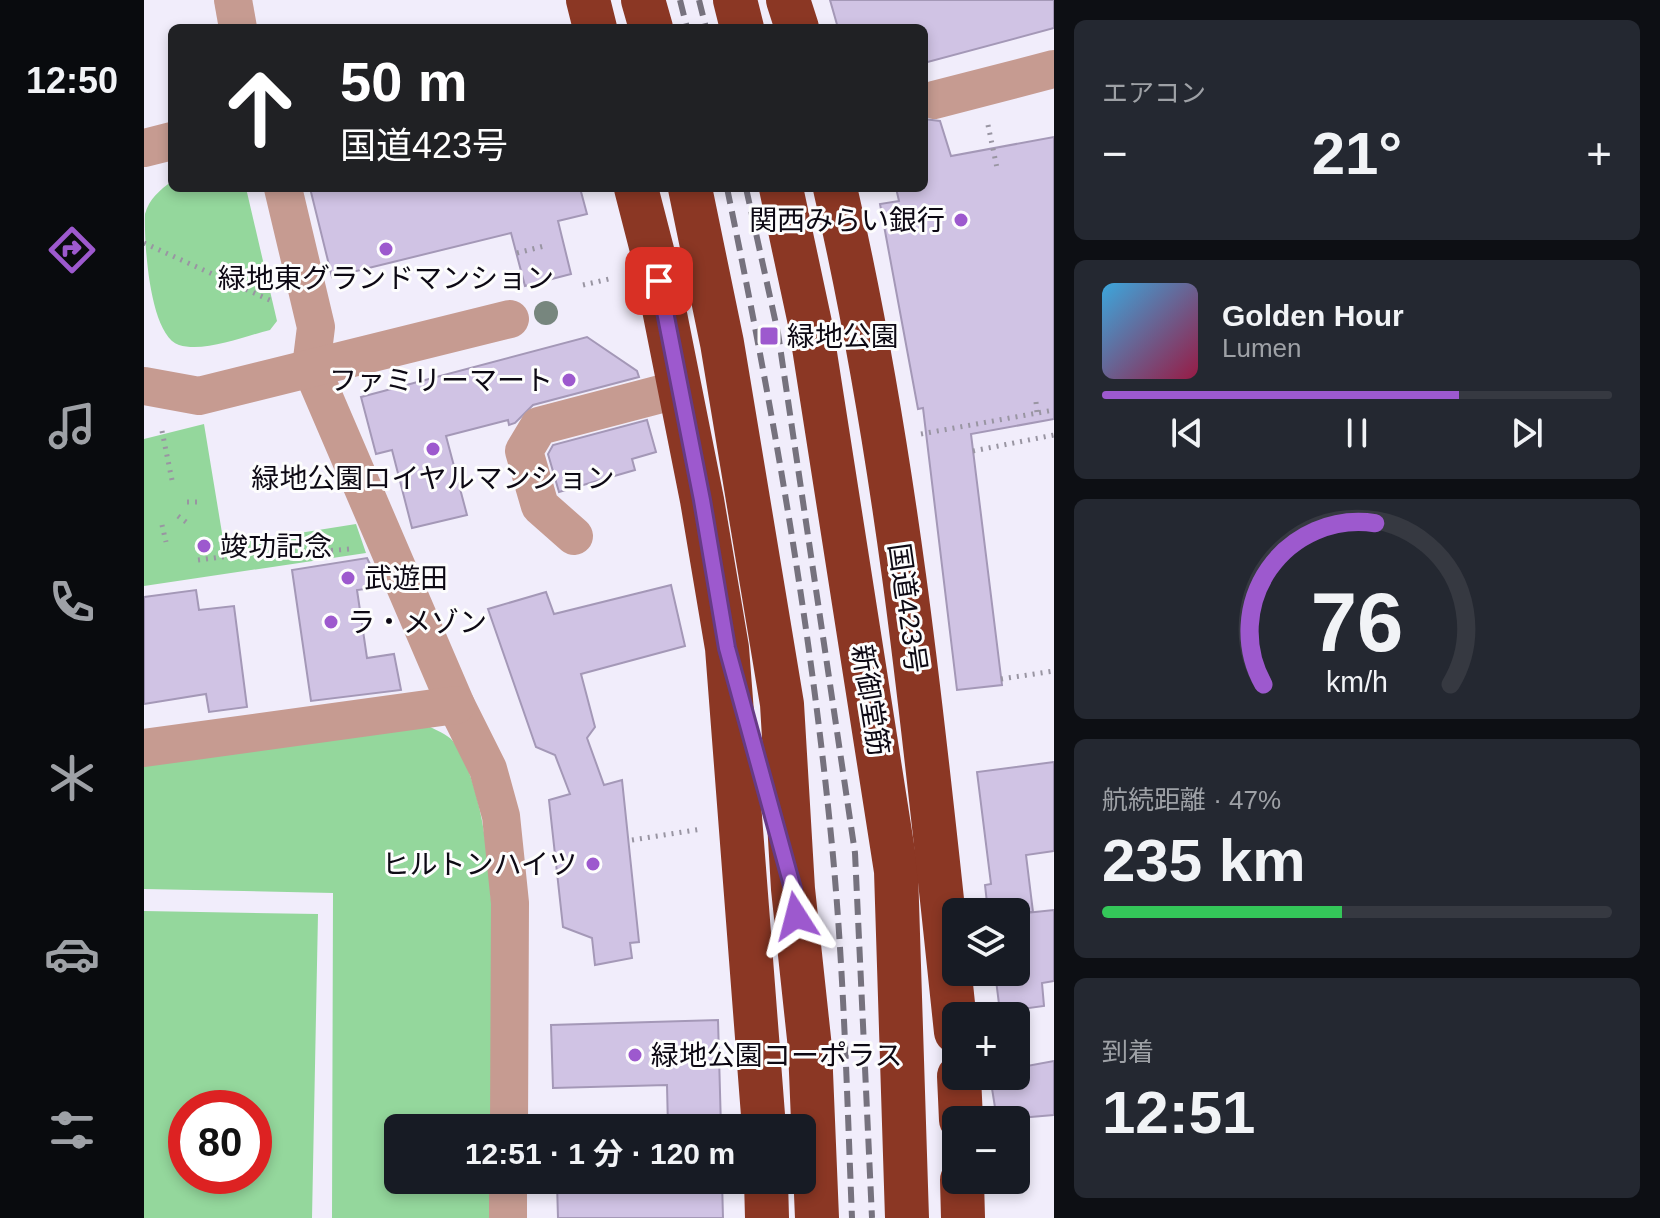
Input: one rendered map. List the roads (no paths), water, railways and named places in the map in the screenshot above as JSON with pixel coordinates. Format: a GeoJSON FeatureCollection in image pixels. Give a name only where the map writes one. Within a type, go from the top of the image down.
{"type":"FeatureCollection","features":[{"type":"Feature","properties":{"kind":"highway"},"geometry":{"type":"LineString","coordinates":[[588,0],[594,24]]}},
{"type":"Feature","properties":{"kind":"highway"},"geometry":{"type":"LineString","coordinates":[[643,0],[650,24]]}},
{"type":"Feature","properties":{"kind":"highway"},"geometry":{"type":"LineString","coordinates":[[735,0],[741,24]]}},
{"type":"Feature","properties":{"kind":"highway"},"geometry":{"type":"LineString","coordinates":[[788,0],[796,24]]}},
{"type":"Feature","properties":{"kind":"highway"},"geometry":{"type":"LineString","coordinates":[[637,192],[680,389],[727,648],[793,889]]}},
{"type":"Feature","properties":{"kind":"highway"},"geometry":{"type":"LineString","coordinates":[[691,192],[722,343],[782,704],[793,889],[810,1048],[817,1218]]}},
{"type":"Feature","properties":{"kind":"highway","name":"新御堂筋"},"geometry":{"type":"LineString","coordinates":[[782,192],[811,328],[896,871],[907,1218]]}},
{"type":"Feature","properties":{"kind":"highway","name":"国道423号"},"geometry":{"type":"LineString","coordinates":[[836,192],[851,256],[913,621],[953,1002]]}},
{"type":"Feature","properties":{"kind":"highway"},"geometry":{"type":"LineString","coordinates":[[896,871],[913,621]]}},
{"type":"Feature","properties":{"kind":"highway"},"geometry":{"type":"LineString","coordinates":[[727,648],[763,1114]]}},
{"type":"Feature","properties":{"kind":"highway"},"geometry":{"type":"LineString","coordinates":[[766,1194],[767,1218]]}},
{"type":"Feature","properties":{"kind":"highway"},"geometry":{"type":"LineString","coordinates":[[962,1194],[963,1218]]}},
{"type":"Feature","properties":{"kind":"street"},"geometry":{"type":"LineString","coordinates":[[233,0],[237,24]]}},
{"type":"Feature","properties":{"kind":"street"},"geometry":{"type":"LineString","coordinates":[[934,100],[1054,69]]}},
{"type":"Feature","properties":{"kind":"street"},"geometry":{"type":"LineString","coordinates":[[144,148],[168,142]]}},
{"type":"Feature","properties":{"kind":"street"},"geometry":{"type":"LineString","coordinates":[[284,192],[316,327],[311,367],[456,705],[488,769],[501,816],[510,903],[509,1114]]}},
{"type":"Feature","properties":{"kind":"street"},"geometry":{"type":"LineString","coordinates":[[144,386],[199,396],[510,319]]}},
{"type":"Feature","properties":{"kind":"street"},"geometry":{"type":"LineString","coordinates":[[574,536],[540,506],[524,451],[539,426],[680,389]]}},
{"type":"Feature","properties":{"kind":"street"},"geometry":{"type":"LineString","coordinates":[[144,748],[456,705]]}},
{"type":"Feature","properties":{"kind":"street"},"geometry":{"type":"LineString","coordinates":[[508,1194],[508,1218]]}},
{"type":"Feature","properties":{"kind":"railway"},"geometry":{"type":"LineString","coordinates":[[680,0],[686,24]]}},
{"type":"Feature","properties":{"kind":"railway"},"geometry":{"type":"LineString","coordinates":[[699,0],[705,24]]}},
{"type":"Feature","properties":{"kind":"railway"},"geometry":{"type":"LineString","coordinates":[[728,192],[789,520],[814,688],[840,946],[852,1218]]}},
{"type":"Feature","properties":{"kind":"railway"},"geometry":{"type":"LineString","coordinates":[[747,192],[778,333],[855,853],[872,1218]]}},
{"type":"Feature","properties":{"kind":"place","name":"関西みらい銀行"},"geometry":{"type":"Point","coordinates":[961,220]}},
{"type":"Feature","properties":{"kind":"place","name":"緑地東グランドマンション"},"geometry":{"type":"Point","coordinates":[386,249]}},
{"type":"Feature","properties":{"kind":"place","name":"緑地公園"},"geometry":{"type":"Point","coordinates":[769,336]}},
{"type":"Feature","properties":{"kind":"place","name":"ファミリーマート"},"geometry":{"type":"Point","coordinates":[569,380]}},
{"type":"Feature","properties":{"kind":"place","name":"緑地公園ロイヤルマンション"},"geometry":{"type":"Point","coordinates":[433,449]}},
{"type":"Feature","properties":{"kind":"place","name":"竣功記念"},"geometry":{"type":"Point","coordinates":[204,546]}},
{"type":"Feature","properties":{"kind":"place","name":"武遊田"},"geometry":{"type":"Point","coordinates":[348,578]}},
{"type":"Feature","properties":{"kind":"place","name":"ラ・メゾン"},"geometry":{"type":"Point","coordinates":[331,622]}},
{"type":"Feature","properties":{"kind":"place","name":"ヒルトンハイツ"},"geometry":{"type":"Point","coordinates":[593,864]}},
{"type":"Feature","properties":{"kind":"place","name":"緑地公園コーポラス"},"geometry":{"type":"Point","coordinates":[635,1055]}}]}
